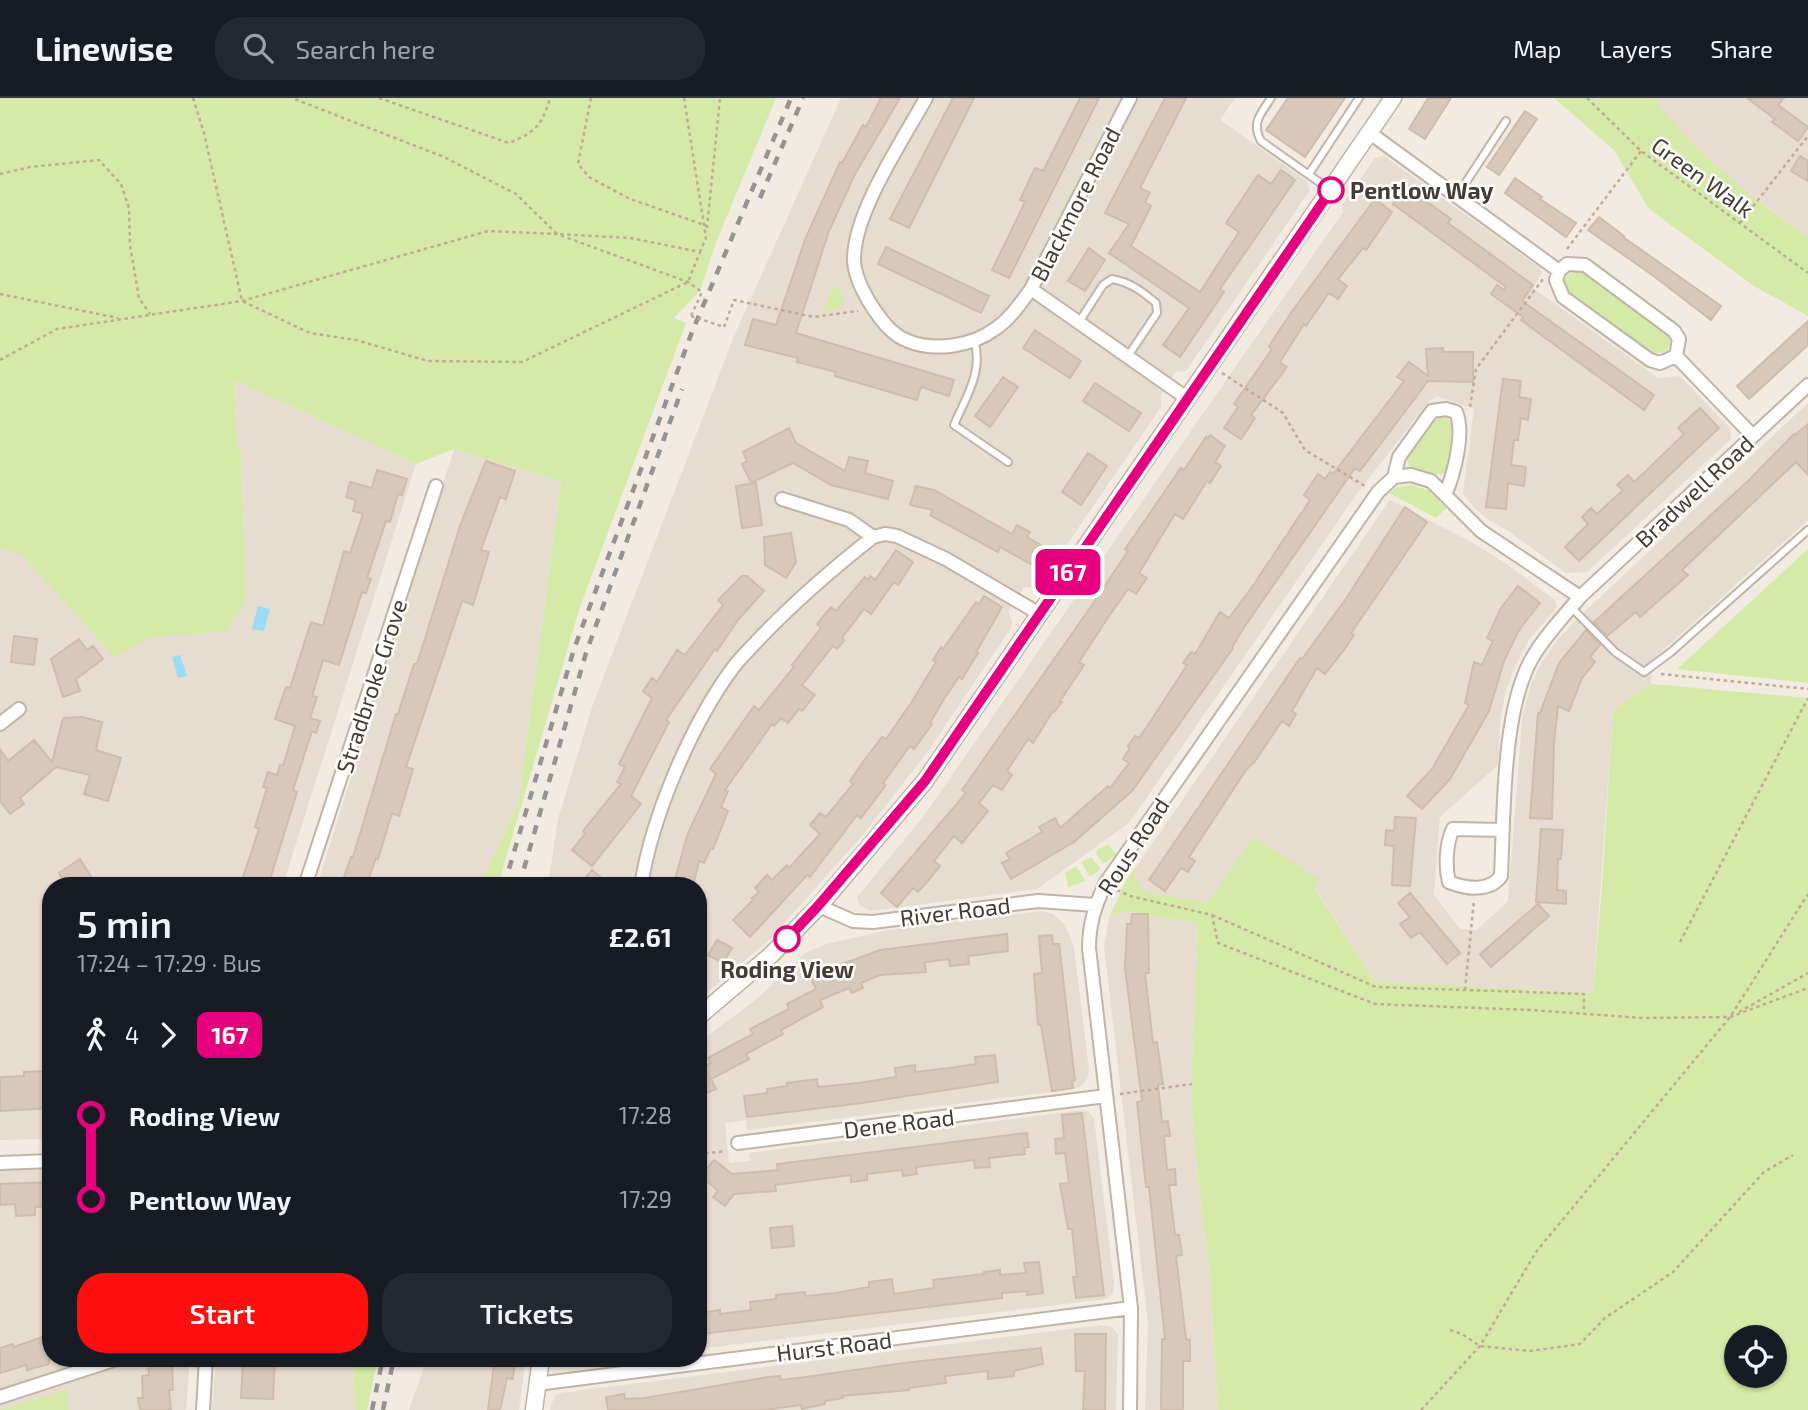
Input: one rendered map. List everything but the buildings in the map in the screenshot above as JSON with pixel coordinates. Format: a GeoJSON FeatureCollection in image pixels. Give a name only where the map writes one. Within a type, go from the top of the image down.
{"type":"FeatureCollection","features":[{"type":"Feature","properties":{"kind":"street"},"geometry":{"type":"LineString","coordinates":[[926,98],[867,205],[858,232],[854,260],[861,288],[887,327],[908,341],[954,346],[995,330],[1013,314],[1031,289]]}},
{"type":"Feature","properties":{"kind":"street","name":"Blackmore Road"},"geometry":{"type":"LineString","coordinates":[[1130,98],[1031,289],[1188,399]]}},
{"type":"Feature","properties":{"kind":"street"},"geometry":{"type":"LineString","coordinates":[[707,1009],[771,955],[818,906],[925,781],[1393,98]]}},
{"type":"Feature","properties":{"kind":"street"},"geometry":{"type":"LineString","coordinates":[[1370,133],[1556,269]]}},
{"type":"Feature","properties":{"kind":"street"},"geometry":{"type":"LineString","coordinates":[[1556,269],[1567,264],[1586,265],[1674,331],[1679,339],[1676,356]]}},
{"type":"Feature","properties":{"kind":"street"},"geometry":{"type":"LineString","coordinates":[[1556,269],[1556,281],[1563,297],[1650,360],[1660,363],[1676,356]]}},
{"type":"Feature","properties":{"kind":"street"},"geometry":{"type":"LineString","coordinates":[[1676,356],[1753,436]]}},
{"type":"Feature","properties":{"kind":"street","name":"Bradwell Road"},"geometry":{"type":"LineString","coordinates":[[1503,830],[1509,738],[1514,709],[1521,682],[1531,660],[1552,629],[1580,597],[1808,385]]}},
{"type":"Feature","properties":{"kind":"street","name":"Rous Road"},"geometry":{"type":"LineString","coordinates":[[1130,1410],[1131,1308],[1088,948],[1089,926],[1095,905],[1105,884],[1378,492],[1394,477],[1399,457],[1432,411],[1446,409],[1456,412],[1458,418]]}},
{"type":"Feature","properties":{"kind":"street"},"geometry":{"type":"LineString","coordinates":[[1445,495],[1453,475],[1460,422],[1458,418]]}},
{"type":"Feature","properties":{"kind":"street"},"geometry":{"type":"LineString","coordinates":[[1394,477],[1411,475],[1431,481],[1481,531],[1580,597]]}},
{"type":"Feature","properties":{"kind":"street","name":"Stradbroke Grove"},"geometry":{"type":"LineString","coordinates":[[308,877],[436,486]]}},
{"type":"Feature","properties":{"kind":"street"},"geometry":{"type":"LineString","coordinates":[[782,499],[849,520],[873,537]]}},
{"type":"Feature","properties":{"kind":"street"},"geometry":{"type":"LineString","coordinates":[[644,877],[658,819],[676,771],[732,668],[793,603],[873,537],[886,534],[910,542],[991,583],[1038,613]]}},
{"type":"Feature","properties":{"kind":"street"},"geometry":{"type":"LineString","coordinates":[[0,724],[19,709]]}},
{"type":"Feature","properties":{"kind":"street"},"geometry":{"type":"LineString","coordinates":[[1453,829],[1503,830],[1501,876],[1496,884],[1487,888],[1449,882],[1449,837],[1453,829]]}},
{"type":"Feature","properties":{"kind":"street","name":"River Road"},"geometry":{"type":"LineString","coordinates":[[818,906],[853,921],[873,922],[1038,901],[1095,905]]}},
{"type":"Feature","properties":{"kind":"street","name":"Dene Road"},"geometry":{"type":"LineString","coordinates":[[738,1143],[1106,1096]]}},
{"type":"Feature","properties":{"kind":"street"},"geometry":{"type":"LineString","coordinates":[[0,1163],[42,1161]]}},
{"type":"Feature","properties":{"kind":"street","name":"Hurst Road"},"geometry":{"type":"LineString","coordinates":[[707,1362],[1131,1308]]}},
{"type":"Feature","properties":{"kind":"street"},"geometry":{"type":"LineString","coordinates":[[0,1397],[92,1367]]}},
{"type":"Feature","properties":{"kind":"street"},"geometry":{"type":"LineString","coordinates":[[203,1410],[205,1367]]}},
{"type":"Feature","properties":{"kind":"street"},"geometry":{"type":"LineString","coordinates":[[534,1410],[540,1367]]}},
{"type":"Feature","properties":{"kind":"street","name":"Hurst Road"},"geometry":{"type":"LineString","coordinates":[[537,1384],[670,1367]]}},
{"type":"Feature","properties":{"kind":"lane"},"geometry":{"type":"LineString","coordinates":[[1271,98],[1258,118],[1256,131],[1261,141],[1331,190]]}},
{"type":"Feature","properties":{"kind":"lane"},"geometry":{"type":"LineString","coordinates":[[1310,174],[1359,98]]}},
{"type":"Feature","properties":{"kind":"lane"},"geometry":{"type":"LineString","coordinates":[[1457,196],[1506,121]]}},
{"type":"Feature","properties":{"kind":"lane"},"geometry":{"type":"LineString","coordinates":[[1078,324],[1102,285],[1112,279],[1123,281],[1143,292],[1156,303],[1157,313],[1127,357]]}},
{"type":"Feature","properties":{"kind":"lane"},"geometry":{"type":"LineString","coordinates":[[974,340],[978,367],[954,425],[1008,462]]}},
{"type":"Feature","properties":{"kind":"lane"},"geometry":{"type":"LineString","coordinates":[[1571,607],[1615,652],[1644,672],[1671,652],[1808,530]]}},
{"type":"Feature","properties":{"kind":"path"},"geometry":{"type":"LineString","coordinates":[[193,98],[204,133],[242,301]]}},
{"type":"Feature","properties":{"kind":"path"},"geometry":{"type":"LineString","coordinates":[[292,98],[444,157],[516,194],[557,234],[688,282],[702,292],[691,316],[724,327],[734,300],[814,317],[874,309]]}},
{"type":"Feature","properties":{"kind":"path"},"geometry":{"type":"LineString","coordinates":[[379,98],[509,143],[529,135],[544,120],[550,98]]}},
{"type":"Feature","properties":{"kind":"path"},"geometry":{"type":"LineString","coordinates":[[591,98],[578,164],[589,177],[628,198],[705,226]]}},
{"type":"Feature","properties":{"kind":"path"},"geometry":{"type":"LineString","coordinates":[[242,301],[310,333],[356,340],[428,361],[522,362],[688,282],[706,238],[684,98]]}},
{"type":"Feature","properties":{"kind":"path"},"geometry":{"type":"LineString","coordinates":[[705,226],[720,98]]}},
{"type":"Feature","properties":{"kind":"path","name":"Green Walk"},"geometry":{"type":"LineString","coordinates":[[1587,98],[1641,152],[1808,273]]}},
{"type":"Feature","properties":{"kind":"path"},"geometry":{"type":"LineString","coordinates":[[1740,223],[1808,136]]}},
{"type":"Feature","properties":{"kind":"path"},"geometry":{"type":"LineString","coordinates":[[1458,418],[1470,412],[1476,369],[1535,287],[1556,269],[1641,152]]}},
{"type":"Feature","properties":{"kind":"path"},"geometry":{"type":"LineString","coordinates":[[0,174],[30,167],[99,160],[121,184],[129,208],[130,245],[139,298],[150,314]]}},
{"type":"Feature","properties":{"kind":"path"},"geometry":{"type":"LineString","coordinates":[[0,360],[57,329],[242,301],[488,231],[631,237],[700,252]]}},
{"type":"Feature","properties":{"kind":"path"},"geometry":{"type":"LineString","coordinates":[[0,288],[0,294],[121,318]]}},
{"type":"Feature","properties":{"kind":"path"},"geometry":{"type":"LineString","coordinates":[[1210,366],[1283,414],[1305,450],[1378,492]]}},
{"type":"Feature","properties":{"kind":"path"},"geometry":{"type":"LineString","coordinates":[[1644,672],[1808,689]]}},
{"type":"Feature","properties":{"kind":"path"},"geometry":{"type":"LineString","coordinates":[[1680,942],[1808,698]]}},
{"type":"Feature","properties":{"kind":"path"},"geometry":{"type":"LineString","coordinates":[[1105,884],[1130,896],[1212,915],[1376,987],[1584,994],[1584,1013]]}},
{"type":"Feature","properties":{"kind":"path"},"geometry":{"type":"LineString","coordinates":[[1465,990],[1475,887]]}},
{"type":"Feature","properties":{"kind":"path"},"geometry":{"type":"LineString","coordinates":[[1421,1410],[1480,1346],[1536,1252],[1730,1017],[1808,894]]}},
{"type":"Feature","properties":{"kind":"path"},"geometry":{"type":"LineString","coordinates":[[1212,915],[1218,943],[1375,1004],[1643,1018],[1730,1017],[1808,988]]}},
{"type":"Feature","properties":{"kind":"path"},"geometry":{"type":"LineString","coordinates":[[1730,1017],[1808,974]]}},
{"type":"Feature","properties":{"kind":"path"},"geometry":{"type":"LineString","coordinates":[[1106,1096],[1192,1084]]}},
{"type":"Feature","properties":{"kind":"path"},"geometry":{"type":"LineString","coordinates":[[707,1153],[728,1151],[727,1145],[738,1143]]}},
{"type":"Feature","properties":{"kind":"path"},"geometry":{"type":"LineString","coordinates":[[1450,1330],[1480,1346],[1530,1351],[1580,1344],[1605,1318],[1673,1272],[1763,1172],[1793,1156]]}},
{"type":"Feature","properties":{"kind":"shaded area"},"geometry":{"type":"Polygon","coordinates":[[[841,98],[1235,98],[1220,120],[1307,181],[1310,190],[1186,371],[1175,372],[1161,395],[1161,407],[1040,584],[1024,587],[1008,612],[1012,621],[1011,628],[926,754],[862,836],[769,940],[707,992],[707,877],[549,877],[558,819],[593,704],[734,336],[841,98]]]}},
{"type":"Feature","properties":{"kind":"shaded area"},"geometry":{"type":"Polygon","coordinates":[[[1653,98],[1808,98],[1808,237],[1738,185],[1678,131],[1653,98]]]}},
{"type":"Feature","properties":{"kind":"shaded area"},"geometry":{"type":"Polygon","coordinates":[[[1384,156],[1540,268],[1542,273],[1533,288],[1658,378],[1680,376],[1730,428],[1731,439],[1587,572],[1566,573],[1507,530],[1490,521],[1474,508],[1463,493],[1474,409],[1437,396],[1430,400],[1356,495],[1129,823],[1037,889],[871,911],[860,906],[857,897],[923,817],[1343,212],[1342,205],[1375,158],[1384,156]]]}},
{"type":"Feature","properties":{"kind":"shaded area"},"geometry":{"type":"Polygon","coordinates":[[[234,380],[416,464],[286,877],[42,877],[42,1139],[0,1140],[0,547],[23,555],[246,599],[241,450],[237,447],[234,380]]]}},
{"type":"Feature","properties":{"kind":"shaded area"},"geometry":{"type":"Polygon","coordinates":[[[1808,403],[1808,520],[1653,659],[1651,684],[1613,710],[1593,993],[1375,981],[1315,888],[1208,902],[1145,892],[1140,887],[1135,878],[1136,867],[1390,500],[1471,542],[1508,565],[1555,600],[1557,607],[1529,640],[1514,669],[1505,694],[1500,722],[1498,765],[1440,817],[1434,895],[1460,929],[1477,930],[1508,901],[1522,720],[1530,687],[1540,665],[1558,639],[1583,613],[1808,403]]]}},
{"type":"Feature","properties":{"kind":"shaded area"},"geometry":{"type":"Polygon","coordinates":[[[454,449],[561,481],[518,804],[484,877],[320,877],[454,449]]]}},
{"type":"Feature","properties":{"kind":"shaded area"},"geometry":{"type":"Polygon","coordinates":[[[1041,911],[1053,914],[1063,923],[1074,948],[1089,1070],[1087,1079],[1075,1089],[747,1130],[746,1120],[725,1123],[729,1163],[750,1161],[749,1153],[1088,1111],[1094,1119],[1114,1282],[1113,1293],[1106,1299],[707,1348],[707,1036],[758,998],[805,953],[826,944],[884,931],[1041,911]]]}},
{"type":"Feature","properties":{"kind":"shaded area"},"geometry":{"type":"Polygon","coordinates":[[[1124,911],[1198,923],[1191,1083],[1193,1135],[1210,1277],[1218,1410],[1145,1410],[1148,1323],[1104,946],[1109,918],[1124,911]]]}},
{"type":"Feature","properties":{"kind":"shaded area"},"geometry":{"type":"Polygon","coordinates":[[[42,1166],[42,1367],[189,1367],[186,1410],[0,1410],[0,1168],[42,1166]]]}},
{"type":"Feature","properties":{"kind":"shaded area"},"geometry":{"type":"Polygon","coordinates":[[[1101,1325],[1112,1327],[1118,1334],[1116,1410],[550,1410],[554,1397],[560,1393],[1101,1325]]]}},
{"type":"Feature","properties":{"kind":"shaded area"},"geometry":{"type":"Polygon","coordinates":[[[215,1367],[353,1367],[356,1410],[212,1410],[215,1367]]]}},
{"type":"Feature","properties":{"kind":"shaded area"},"geometry":{"type":"Polygon","coordinates":[[[424,1367],[525,1367],[519,1410],[409,1410],[424,1367]]]}},
{"type":"Feature","properties":{"kind":"green space"},"geometry":{"type":"Polygon","coordinates":[[[0,98],[776,98],[715,245],[700,291],[674,318],[686,323],[580,607],[500,877],[484,877],[518,804],[561,481],[454,449],[416,464],[234,380],[237,447],[241,450],[246,599],[227,631],[148,638],[114,657],[23,556],[0,547],[0,98]]]}},
{"type":"Feature","properties":{"kind":"green space"},"geometry":{"type":"Polygon","coordinates":[[[1554,98],[1653,98],[1706,156],[1765,206],[1808,237],[1808,316],[1754,286],[1649,209],[1614,150],[1554,98]]]}},
{"type":"Feature","properties":{"kind":"green space"},"geometry":{"type":"Polygon","coordinates":[[[1576,270],[1668,332],[1670,342],[1666,352],[1653,353],[1566,290],[1566,278],[1576,270]]]}},
{"type":"Feature","properties":{"kind":"green space"},"geometry":{"type":"Polygon","coordinates":[[[832,286],[840,287],[843,305],[823,314],[832,286]]]}},
{"type":"Feature","properties":{"kind":"green space"},"geometry":{"type":"Polygon","coordinates":[[[1441,417],[1448,419],[1454,428],[1446,473],[1437,474],[1409,467],[1407,457],[1433,421],[1441,417]]]}},
{"type":"Feature","properties":{"kind":"green space"},"geometry":{"type":"Polygon","coordinates":[[[1412,485],[1428,490],[1446,508],[1436,518],[1389,493],[1397,487],[1412,485]]]}},
{"type":"Feature","properties":{"kind":"green space"},"geometry":{"type":"Polygon","coordinates":[[[1808,549],[1808,683],[1677,669],[1808,549]]]}},
{"type":"Feature","properties":{"kind":"green space"},"geometry":{"type":"Polygon","coordinates":[[[1651,684],[1808,698],[1808,1410],[1218,1410],[1210,1277],[1193,1135],[1191,1083],[1198,923],[1124,911],[1109,918],[1126,880],[1136,867],[1135,878],[1145,892],[1208,902],[1254,837],[1319,879],[1315,889],[1375,981],[1593,993],[1613,710],[1651,684]]]}},
{"type":"Feature","properties":{"kind":"green space"},"geometry":{"type":"Polygon","coordinates":[[[1108,844],[1116,854],[1103,863],[1096,854],[1097,850],[1108,844]]]}},
{"type":"Feature","properties":{"kind":"green space"},"geometry":{"type":"Polygon","coordinates":[[[1091,857],[1101,869],[1090,877],[1081,862],[1091,857]]]}},
{"type":"Feature","properties":{"kind":"green space"},"geometry":{"type":"Polygon","coordinates":[[[1076,866],[1086,881],[1068,887],[1065,873],[1076,866]]]}},
{"type":"Feature","properties":{"kind":"green space"},"geometry":{"type":"Polygon","coordinates":[[[353,1367],[376,1367],[367,1410],[356,1410],[353,1367]]]}},
{"type":"Feature","properties":{"kind":"green space"},"geometry":{"type":"Polygon","coordinates":[[[67,1389],[68,1410],[0,1410],[67,1389]]]}},
{"type":"Feature","properties":{"kind":"water"},"geometry":{"type":"Polygon","coordinates":[[[258,606],[270,609],[264,631],[252,629],[258,606]]]}},
{"type":"Feature","properties":{"kind":"water"},"geometry":{"type":"Polygon","coordinates":[[[180,655],[187,676],[178,678],[172,657],[180,655]]]}},
{"type":"Feature","properties":{"kind":"railway"},"geometry":{"type":"LineString","coordinates":[[507,877],[574,649],[692,332],[791,98]]}},
{"type":"Feature","properties":{"kind":"railway"},"geometry":{"type":"LineString","coordinates":[[760,198],[803,98]]}},
{"type":"Feature","properties":{"kind":"railway"},"geometry":{"type":"LineString","coordinates":[[522,877],[586,653],[682,389]]}},
{"type":"Feature","properties":{"kind":"railway"},"geometry":{"type":"LineString","coordinates":[[372,1410],[381,1367]]}},
{"type":"Feature","properties":{"kind":"railway"},"geometry":{"type":"LineString","coordinates":[[383,1410],[392,1367]]}},
{"type":"Feature","properties":{"kind":"bus line","name":"167"},"geometry":{"type":"LineString","coordinates":[[787,939],[925,781],[1331,190]]}},
{"type":"Feature","properties":{"kind":"place","name":"Pentlow Way"},"geometry":{"type":"Point","coordinates":[1331,190]}},
{"type":"Feature","properties":{"kind":"place","name":"Roding View"},"geometry":{"type":"Point","coordinates":[787,939]}}]}
